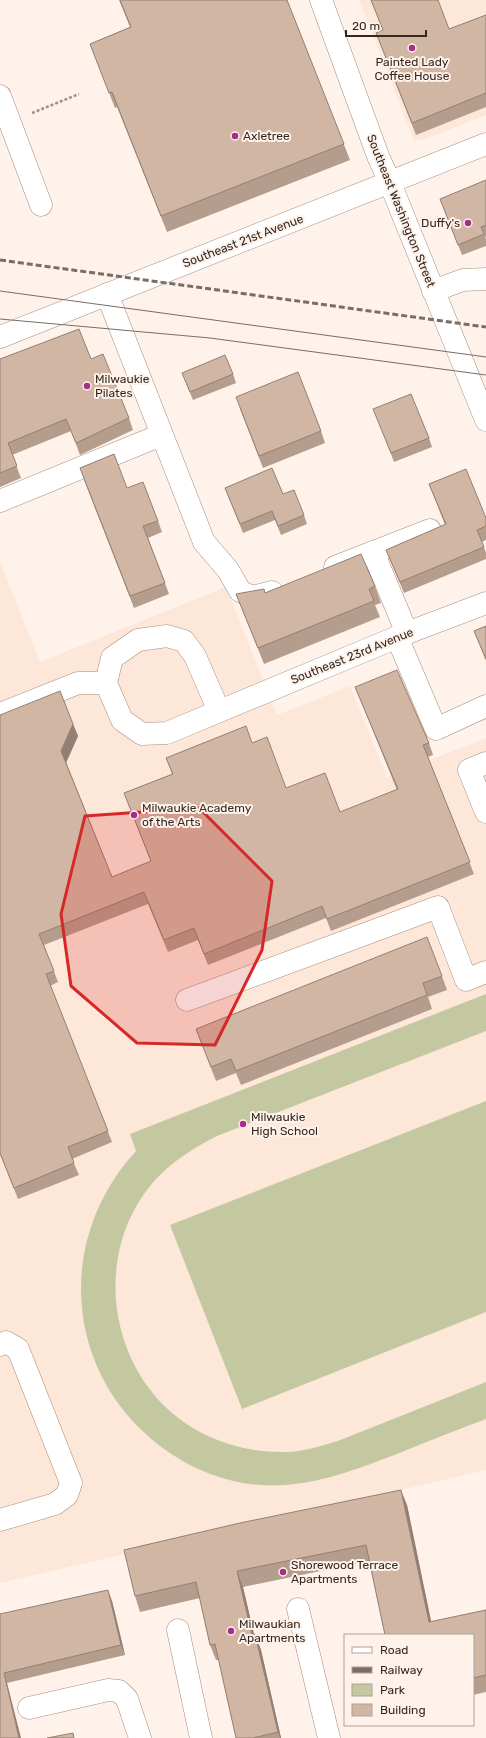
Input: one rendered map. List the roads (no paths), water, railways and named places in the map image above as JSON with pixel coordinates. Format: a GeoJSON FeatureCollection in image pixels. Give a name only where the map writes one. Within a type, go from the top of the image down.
{"type":"FeatureCollection","features":[{"type":"Feature","properties":{"kind":"street","name":"Southeast Washington Street"},"geometry":{"type":"LineString","coordinates":[[321,0],[351,87],[378,156],[390,182],[486,420]]}},
{"type":"Feature","properties":{"kind":"street"},"geometry":{"type":"LineString","coordinates":[[0,96],[41,205]]}},
{"type":"Feature","properties":{"kind":"street","name":"Southeast 21st Avenue"},"geometry":{"type":"LineString","coordinates":[[0,337],[486,144]]}},
{"type":"Feature","properties":{"kind":"street"},"geometry":{"type":"LineString","coordinates":[[433,291],[463,280],[486,279]]}},
{"type":"Feature","properties":{"kind":"street"},"geometry":{"type":"LineString","coordinates":[[107,294],[204,542],[228,570],[240,591],[252,597],[289,585]]}},
{"type":"Feature","properties":{"kind":"street"},"geometry":{"type":"LineString","coordinates":[[0,501],[161,435]]}},
{"type":"Feature","properties":{"kind":"street"},"geometry":{"type":"LineString","coordinates":[[317,574],[430,530]]}},
{"type":"Feature","properties":{"kind":"street"},"geometry":{"type":"LineString","coordinates":[[373,552],[436,729],[486,706]]}},
{"type":"Feature","properties":{"kind":"street","name":"Southeast 23rd Avenue"},"geometry":{"type":"LineString","coordinates":[[219,711],[402,635],[486,603]]}},
{"type":"Feature","properties":{"kind":"street"},"geometry":{"type":"LineString","coordinates":[[167,636],[184,640],[195,656],[219,711],[167,733],[142,734],[122,720],[106,683],[112,658],[138,640],[167,636]]}},
{"type":"Feature","properties":{"kind":"street"},"geometry":{"type":"LineString","coordinates":[[0,714],[78,684],[106,683]]}},
{"type":"Feature","properties":{"kind":"street"},"geometry":{"type":"LineString","coordinates":[[486,763],[469,770],[486,812]]}},
{"type":"Feature","properties":{"kind":"street"},"geometry":{"type":"LineString","coordinates":[[187,1000],[438,906],[466,980],[486,972]]}},
{"type":"Feature","properties":{"kind":"street"},"geometry":{"type":"LineString","coordinates":[[0,1344],[6,1342],[18,1349],[71,1483],[67,1495],[55,1504],[0,1520]]}},
{"type":"Feature","properties":{"kind":"street"},"geometry":{"type":"LineString","coordinates":[[298,1609],[329,1738]]}},
{"type":"Feature","properties":{"kind":"street"},"geometry":{"type":"LineString","coordinates":[[178,1630],[201,1738]]}},
{"type":"Feature","properties":{"kind":"street"},"geometry":{"type":"LineString","coordinates":[[29,1708],[108,1690],[119,1692],[127,1699],[140,1738]]}},
{"type":"Feature","properties":{"kind":"tram line"},"geometry":{"type":"LineString","coordinates":[[0,291],[486,357]]}},
{"type":"Feature","properties":{"kind":"tram line"},"geometry":{"type":"LineString","coordinates":[[0,319],[210,338],[486,375]]}},
{"type":"Feature","properties":{"kind":"railway"},"geometry":{"type":"LineString","coordinates":[[0,260],[486,327]]}},
{"type":"Feature","properties":{"kind":"place","name":"Painted Lady Coffee House"},"geometry":{"type":"Point","coordinates":[412,48]}},
{"type":"Feature","properties":{"kind":"place","name":"Axletree"},"geometry":{"type":"Point","coordinates":[235,136]}},
{"type":"Feature","properties":{"kind":"place","name":"Duffy's"},"geometry":{"type":"Point","coordinates":[468,223]}},
{"type":"Feature","properties":{"kind":"place","name":"Milwaukie Pilates"},"geometry":{"type":"Point","coordinates":[87,386]}},
{"type":"Feature","properties":{"kind":"place","name":"Milwaukie Academy of the Arts"},"geometry":{"type":"Point","coordinates":[134,815]}},
{"type":"Feature","properties":{"kind":"place","name":"Milwaukie High School"},"geometry":{"type":"Point","coordinates":[243,1124]}},
{"type":"Feature","properties":{"kind":"place","name":"Shorewood Terrace Apartments"},"geometry":{"type":"Point","coordinates":[283,1572]}},
{"type":"Feature","properties":{"kind":"place","name":"Milwaukian Apartments"},"geometry":{"type":"Point","coordinates":[231,1631]}}]}
